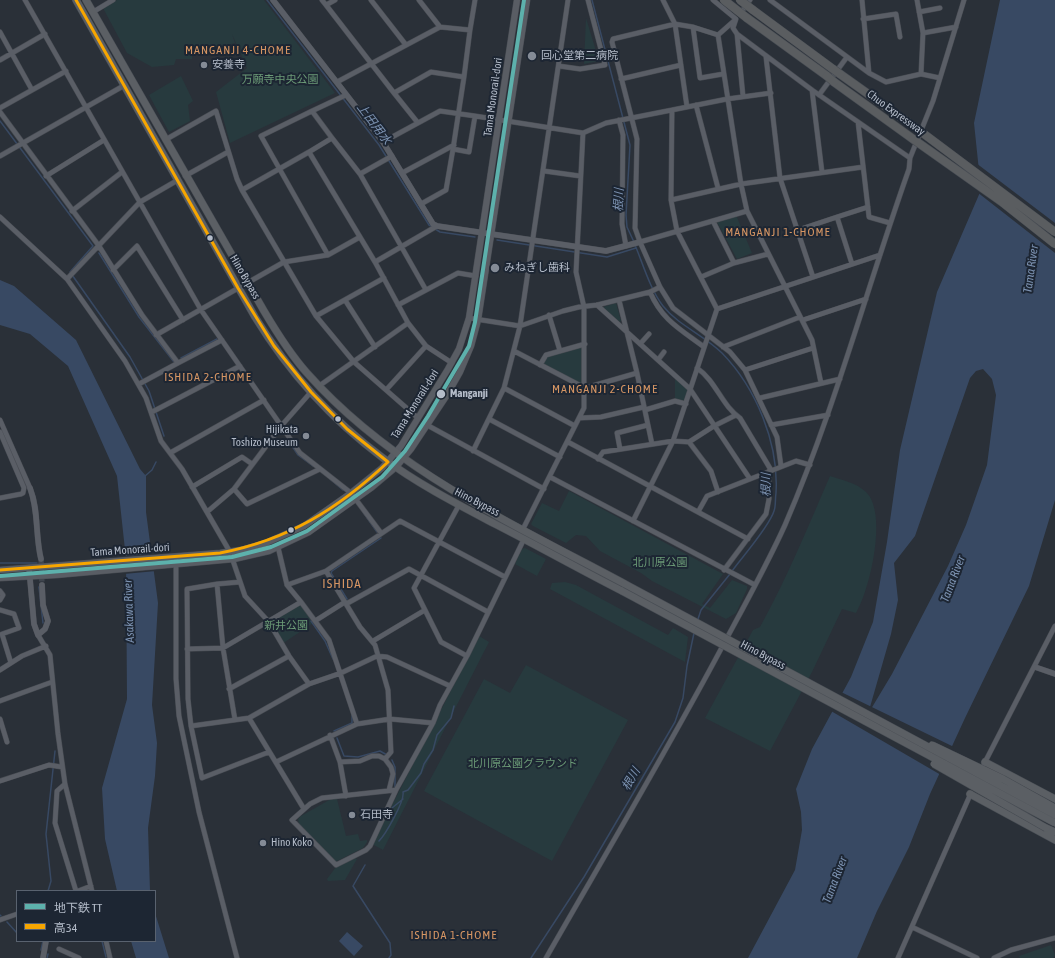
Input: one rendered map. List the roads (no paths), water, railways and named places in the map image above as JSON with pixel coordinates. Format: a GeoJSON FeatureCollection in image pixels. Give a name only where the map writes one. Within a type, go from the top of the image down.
{"type":"FeatureCollection","features":[{"type":"Feature","properties":{"kind":"highway","name":"Hino Bypass"},"geometry":{"type":"LineString","coordinates":[[76,0],[238,288],[274,346],[311,392],[352,433],[388,462],[459,505],[524,539],[623,587]]}},
{"type":"Feature","properties":{"kind":"highway","name":"Hino Bypass"},"geometry":{"type":"LineString","coordinates":[[86,0],[185,176],[247,282],[291,353],[319,386],[348,415],[395,454],[439,482],[623,587],[892,732],[1055,823]]}},
{"type":"Feature","properties":{"kind":"highway","name":"Chuo Expressway"},"geometry":{"type":"LineString","coordinates":[[724,0],[834,82],[1002,202],[1055,244]]}},
{"type":"Feature","properties":{"kind":"highway","name":"Chuo Expressway"},"geometry":{"type":"LineString","coordinates":[[740,0],[916,128],[1055,232]]}},
{"type":"Feature","properties":{"kind":"highway","name":"Hino Bypass"},"geometry":{"type":"LineString","coordinates":[[892,732],[1055,815]]}},
{"type":"Feature","properties":{"kind":"highway"},"geometry":{"type":"LineString","coordinates":[[892,732],[949,752],[1055,808]]}},
{"type":"Feature","properties":{"kind":"highway"},"geometry":{"type":"LineString","coordinates":[[892,732],[964,782],[1055,832]]}},
{"type":"Feature","properties":{"kind":"highway"},"geometry":{"type":"LineString","coordinates":[[985,762],[1055,799]]}},
{"type":"Feature","properties":{"kind":"highway"},"geometry":{"type":"LineString","coordinates":[[970,794],[1055,840]]}},
{"type":"Feature","properties":{"kind":"main road","name":"Tama Monorail-dori"},"geometry":{"type":"LineString","coordinates":[[0,570],[230,552],[261,544],[304,526],[351,493],[388,462],[395,454],[452,363],[462,341],[469,318],[517,0]]}},
{"type":"Feature","properties":{"kind":"main road","name":"Tama Monorail-dori"},"geometry":{"type":"LineString","coordinates":[[0,578],[175,566],[234,560],[278,547],[309,532],[357,499],[396,467],[427,425],[460,372],[471,346],[478,320],[527,0]]}},
{"type":"Feature","properties":{"kind":"street"},"geometry":{"type":"LineString","coordinates":[[25,0],[201,310],[300,453],[351,493],[381,533]]}},
{"type":"Feature","properties":{"kind":"street"},"geometry":{"type":"LineString","coordinates":[[93,12],[113,0]]}},
{"type":"Feature","properties":{"kind":"street"},"geometry":{"type":"LineString","coordinates":[[273,0],[337,82],[343,96],[383,142],[389,158],[402,173],[436,227]]}},
{"type":"Feature","properties":{"kind":"street"},"geometry":{"type":"LineString","coordinates":[[322,0],[418,123]]}},
{"type":"Feature","properties":{"kind":"street"},"geometry":{"type":"LineString","coordinates":[[326,5],[336,0]]}},
{"type":"Feature","properties":{"kind":"street"},"geometry":{"type":"LineString","coordinates":[[371,0],[406,45]]}},
{"type":"Feature","properties":{"kind":"street"},"geometry":{"type":"LineString","coordinates":[[419,0],[440,27]]}},
{"type":"Feature","properties":{"kind":"street"},"geometry":{"type":"LineString","coordinates":[[421,204],[446,190],[475,0]]}},
{"type":"Feature","properties":{"kind":"street"},"geometry":{"type":"LineString","coordinates":[[473,452],[504,388],[520,326],[568,0]]}},
{"type":"Feature","properties":{"kind":"street"},"geometry":{"type":"LineString","coordinates":[[559,66],[580,69],[605,65],[588,0]]}},
{"type":"Feature","properties":{"kind":"street"},"geometry":{"type":"LineString","coordinates":[[663,0],[675,24],[687,107]]}},
{"type":"Feature","properties":{"kind":"street"},"geometry":{"type":"LineString","coordinates":[[712,0],[736,19]]}},
{"type":"Feature","properties":{"kind":"street"},"geometry":{"type":"LineString","coordinates":[[718,35],[736,19],[750,0]]}},
{"type":"Feature","properties":{"kind":"street"},"geometry":{"type":"LineString","coordinates":[[770,0],[846,57],[869,73],[886,82],[921,74],[940,78]]}},
{"type":"Feature","properties":{"kind":"street"},"geometry":{"type":"LineString","coordinates":[[862,0],[869,73]]}},
{"type":"Feature","properties":{"kind":"street"},"geometry":{"type":"LineString","coordinates":[[917,0],[923,33],[921,74]]}},
{"type":"Feature","properties":{"kind":"street"},"geometry":{"type":"LineString","coordinates":[[546,958],[659,765],[755,585],[784,527],[810,464],[840,379],[909,169],[910,158],[933,102],[964,0]]}},
{"type":"Feature","properties":{"kind":"street"},"geometry":{"type":"LineString","coordinates":[[919,12],[940,8]]}},
{"type":"Feature","properties":{"kind":"street"},"geometry":{"type":"LineString","coordinates":[[864,19],[896,14],[900,37]]}},
{"type":"Feature","properties":{"kind":"street"},"geometry":{"type":"LineString","coordinates":[[736,19],[733,28],[737,34],[812,90],[910,158]]}},
{"type":"Feature","properties":{"kind":"street"},"geometry":{"type":"LineString","coordinates":[[718,35],[693,27],[675,24],[613,39],[612,42],[621,79],[638,139],[635,228],[660,287],[673,308],[736,358],[746,370],[760,398],[779,446],[781,466]]}},
{"type":"Feature","properties":{"kind":"street"},"geometry":{"type":"LineString","coordinates":[[337,82],[440,27],[470,30]]}},
{"type":"Feature","properties":{"kind":"street"},"geometry":{"type":"LineString","coordinates":[[693,27],[700,78],[723,74]]}},
{"type":"Feature","properties":{"kind":"street"},"geometry":{"type":"LineString","coordinates":[[923,33],[956,27]]}},
{"type":"Feature","properties":{"kind":"street"},"geometry":{"type":"LineString","coordinates":[[0,32],[32,90]]}},
{"type":"Feature","properties":{"kind":"street"},"geometry":{"type":"LineString","coordinates":[[0,60],[45,34]]}},
{"type":"Feature","properties":{"kind":"street"},"geometry":{"type":"LineString","coordinates":[[737,34],[743,96]]}},
{"type":"Feature","properties":{"kind":"street"},"geometry":{"type":"LineString","coordinates":[[718,35],[740,184],[747,211],[812,340],[821,383]]}},
{"type":"Feature","properties":{"kind":"street"},"geometry":{"type":"LineString","coordinates":[[766,57],[780,178],[813,277]]}},
{"type":"Feature","properties":{"kind":"street"},"geometry":{"type":"LineString","coordinates":[[819,95],[846,57]]}},
{"type":"Feature","properties":{"kind":"street"},"geometry":{"type":"LineString","coordinates":[[621,79],[681,65]]}},
{"type":"Feature","properties":{"kind":"street"},"geometry":{"type":"LineString","coordinates":[[0,108],[66,71]]}},
{"type":"Feature","properties":{"kind":"street"},"geometry":{"type":"LineString","coordinates":[[394,93],[431,72],[464,77]]}},
{"type":"Feature","properties":{"kind":"street"},"geometry":{"type":"LineString","coordinates":[[0,156],[125,85]]}},
{"type":"Feature","properties":{"kind":"street"},"geometry":{"type":"LineString","coordinates":[[812,90],[822,172]]}},
{"type":"Feature","properties":{"kind":"street"},"geometry":{"type":"LineString","coordinates":[[383,142],[440,111],[583,133],[606,123],[620,120],[743,96],[771,93]]}},
{"type":"Feature","properties":{"kind":"street"},"geometry":{"type":"LineString","coordinates":[[328,255],[278,169],[261,136],[343,96]]}},
{"type":"Feature","properties":{"kind":"street"},"geometry":{"type":"LineString","coordinates":[[696,105],[718,188]]}},
{"type":"Feature","properties":{"kind":"street"},"geometry":{"type":"LineString","coordinates":[[633,521],[673,441],[717,309],[677,231],[671,200],[672,110]]}},
{"type":"Feature","properties":{"kind":"street"},"geometry":{"type":"LineString","coordinates":[[165,140],[216,111],[237,180],[316,316],[354,362],[418,418]]}},
{"type":"Feature","properties":{"kind":"street"},"geometry":{"type":"LineString","coordinates":[[312,111],[360,174],[426,290]]}},
{"type":"Feature","properties":{"kind":"street"},"geometry":{"type":"LineString","coordinates":[[0,112],[99,246],[142,316],[178,363]]}},
{"type":"Feature","properties":{"kind":"street"},"geometry":{"type":"LineString","coordinates":[[402,173],[453,147],[469,152],[475,116]]}},
{"type":"Feature","properties":{"kind":"street"},"geometry":{"type":"LineString","coordinates":[[620,120],[622,135],[622,224],[626,246]]}},
{"type":"Feature","properties":{"kind":"street"},"geometry":{"type":"LineString","coordinates":[[858,122],[869,217],[890,223]]}},
{"type":"Feature","properties":{"kind":"street"},"geometry":{"type":"LineString","coordinates":[[523,529],[584,408],[584,307],[576,272],[583,133]]}},
{"type":"Feature","properties":{"kind":"street"},"geometry":{"type":"LineString","coordinates":[[242,190],[332,138]]}},
{"type":"Feature","properties":{"kind":"street"},"geometry":{"type":"LineString","coordinates":[[46,176],[104,140]]}},
{"type":"Feature","properties":{"kind":"street"},"geometry":{"type":"LineString","coordinates":[[185,176],[228,152]]}},
{"type":"Feature","properties":{"kind":"street"},"geometry":{"type":"LineString","coordinates":[[309,152],[375,262],[408,323],[426,346],[452,363]]}},
{"type":"Feature","properties":{"kind":"street"},"geometry":{"type":"LineString","coordinates":[[360,174],[389,158]]}},
{"type":"Feature","properties":{"kind":"street"},"geometry":{"type":"LineString","coordinates":[[671,200],[740,184],[863,167]]}},
{"type":"Feature","properties":{"kind":"street"},"geometry":{"type":"LineString","coordinates":[[544,171],[580,176]]}},
{"type":"Feature","properties":{"kind":"street"},"geometry":{"type":"LineString","coordinates":[[72,211],[122,172]]}},
{"type":"Feature","properties":{"kind":"street"},"geometry":{"type":"LineString","coordinates":[[70,277],[140,202],[178,180]]}},
{"type":"Feature","properties":{"kind":"street"},"geometry":{"type":"LineString","coordinates":[[798,230],[868,208]]}},
{"type":"Feature","properties":{"kind":"street"},"geometry":{"type":"LineString","coordinates":[[375,262],[436,227],[482,232],[532,243],[578,250],[606,251],[747,211]]}},
{"type":"Feature","properties":{"kind":"street"},"geometry":{"type":"LineString","coordinates":[[0,217],[70,277],[103,329],[142,382],[155,411],[161,442],[192,487],[230,552],[234,560],[245,596],[269,622],[289,656],[309,684]]}},
{"type":"Feature","properties":{"kind":"street"},"geometry":{"type":"LineString","coordinates":[[837,217],[852,264]]}},
{"type":"Feature","properties":{"kind":"street"},"geometry":{"type":"LineString","coordinates":[[713,221],[734,264]]}},
{"type":"Feature","properties":{"kind":"street"},"geometry":{"type":"LineString","coordinates":[[156,335],[284,262],[328,255],[360,237]]}},
{"type":"Feature","properties":{"kind":"street"},"geometry":{"type":"LineString","coordinates":[[113,270],[137,246],[183,320]]}},
{"type":"Feature","properties":{"kind":"street"},"geometry":{"type":"LineString","coordinates":[[701,276],[768,254]]}},
{"type":"Feature","properties":{"kind":"street"},"geometry":{"type":"LineString","coordinates":[[717,309],[880,255]]}},
{"type":"Feature","properties":{"kind":"street"},"geometry":{"type":"LineString","coordinates":[[398,305],[458,273],[476,276]]}},
{"type":"Feature","properties":{"kind":"street"},"geometry":{"type":"LineString","coordinates":[[316,316],[384,278]]}},
{"type":"Feature","properties":{"kind":"street"},"geometry":{"type":"LineString","coordinates":[[469,318],[520,326],[549,315],[579,307],[597,306],[650,292],[660,287]]}},
{"type":"Feature","properties":{"kind":"street"},"geometry":{"type":"LineString","coordinates":[[650,292],[657,307],[664,316],[704,346]]}},
{"type":"Feature","properties":{"kind":"street"},"geometry":{"type":"LineString","coordinates":[[723,347],[802,319],[866,299]]}},
{"type":"Feature","properties":{"kind":"street"},"geometry":{"type":"LineString","coordinates":[[345,300],[375,347]]}},
{"type":"Feature","properties":{"kind":"street"},"geometry":{"type":"LineString","coordinates":[[619,300],[637,373],[652,444]]}},
{"type":"Feature","properties":{"kind":"street"},"geometry":{"type":"LineString","coordinates":[[597,306],[690,389],[750,479]]}},
{"type":"Feature","properties":{"kind":"street"},"geometry":{"type":"LineString","coordinates":[[549,315],[560,351]]}},
{"type":"Feature","properties":{"kind":"street"},"geometry":{"type":"LineString","coordinates":[[319,386],[408,323]]}},
{"type":"Feature","properties":{"kind":"street"},"geometry":{"type":"LineString","coordinates":[[640,344],[649,334]]}},
{"type":"Feature","properties":{"kind":"street"},"geometry":{"type":"LineString","coordinates":[[142,382],[222,340]]}},
{"type":"Feature","properties":{"kind":"street"},"geometry":{"type":"LineString","coordinates":[[540,365],[546,355],[585,344]]}},
{"type":"Feature","properties":{"kind":"street"},"geometry":{"type":"LineString","coordinates":[[386,390],[426,346]]}},
{"type":"Feature","properties":{"kind":"street"},"geometry":{"type":"LineString","coordinates":[[746,370],[813,348]]}},
{"type":"Feature","properties":{"kind":"street"},"geometry":{"type":"LineString","coordinates":[[514,351],[585,388],[637,373]]}},
{"type":"Feature","properties":{"kind":"street"},"geometry":{"type":"LineString","coordinates":[[658,360],[664,352]]}},
{"type":"Feature","properties":{"kind":"street"},"geometry":{"type":"LineString","coordinates":[[155,411],[240,366]]}},
{"type":"Feature","properties":{"kind":"street"},"geometry":{"type":"LineString","coordinates":[[697,368],[702,371],[736,415],[740,418],[758,445],[771,470],[767,510],[760,524],[726,570]]}},
{"type":"Feature","properties":{"kind":"street"},"geometry":{"type":"LineString","coordinates":[[760,398],[840,379]]}},
{"type":"Feature","properties":{"kind":"street"},"geometry":{"type":"LineString","coordinates":[[504,388],[575,426]]}},
{"type":"Feature","properties":{"kind":"street"},"geometry":{"type":"LineString","coordinates":[[207,512],[234,489],[282,425],[311,392]]}},
{"type":"Feature","properties":{"kind":"street"},"geometry":{"type":"LineString","coordinates":[[170,453],[264,400]]}},
{"type":"Feature","properties":{"kind":"street"},"geometry":{"type":"LineString","coordinates":[[579,418],[601,417],[676,401],[686,404]]}},
{"type":"Feature","properties":{"kind":"street"},"geometry":{"type":"LineString","coordinates":[[771,425],[828,414]]}},
{"type":"Feature","properties":{"kind":"street"},"geometry":{"type":"LineString","coordinates":[[598,459],[603,452],[673,441],[689,442],[714,426],[736,415]]}},
{"type":"Feature","properties":{"kind":"street"},"geometry":{"type":"LineString","coordinates":[[489,419],[560,457]]}},
{"type":"Feature","properties":{"kind":"street"},"geometry":{"type":"LineString","coordinates":[[1,423],[30,488],[36,512],[36,533],[41,559]]}},
{"type":"Feature","properties":{"kind":"street"},"geometry":{"type":"LineString","coordinates":[[427,425],[473,452],[544,489]]}},
{"type":"Feature","properties":{"kind":"street"},"geometry":{"type":"LineString","coordinates":[[620,449],[617,433],[648,425]]}},
{"type":"Feature","properties":{"kind":"street"},"geometry":{"type":"LineString","coordinates":[[0,432],[24,488],[23,493],[21,494],[0,498]]}},
{"type":"Feature","properties":{"kind":"street"},"geometry":{"type":"LineString","coordinates":[[568,442],[748,539]]}},
{"type":"Feature","properties":{"kind":"street"},"geometry":{"type":"LineString","coordinates":[[689,442],[711,471],[718,492]]}},
{"type":"Feature","properties":{"kind":"street"},"geometry":{"type":"LineString","coordinates":[[192,487],[242,457],[252,464]]}},
{"type":"Feature","properties":{"kind":"street"},"geometry":{"type":"LineString","coordinates":[[698,512],[707,496],[796,461],[810,464]]}},
{"type":"Feature","properties":{"kind":"street"},"geometry":{"type":"LineString","coordinates":[[234,489],[247,504],[320,468]]}},
{"type":"Feature","properties":{"kind":"street"},"geometry":{"type":"LineString","coordinates":[[550,477],[755,585]]}},
{"type":"Feature","properties":{"kind":"street"},"geometry":{"type":"LineString","coordinates":[[459,505],[414,588],[441,642],[467,656]]}},
{"type":"Feature","properties":{"kind":"street"},"geometry":{"type":"LineString","coordinates":[[287,585],[326,571],[400,521],[505,577]]}},
{"type":"Feature","properties":{"kind":"street"},"geometry":{"type":"LineString","coordinates":[[396,790],[322,798],[304,809],[292,820],[336,865],[366,850],[396,790],[433,723],[524,539]]}},
{"type":"Feature","properties":{"kind":"street"},"geometry":{"type":"LineString","coordinates":[[278,547],[287,585],[329,640],[357,724]]}},
{"type":"Feature","properties":{"kind":"street"},"geometry":{"type":"LineString","coordinates":[[174,557],[176,679],[179,716],[198,806],[237,958]]}},
{"type":"Feature","properties":{"kind":"street"},"geometry":{"type":"LineString","coordinates":[[29,568],[34,624],[38,635],[46,646],[51,658],[52,682],[65,784],[91,889]]}},
{"type":"Feature","properties":{"kind":"street"},"geometry":{"type":"LineString","coordinates":[[315,621],[409,569],[488,612]]}},
{"type":"Feature","properties":{"kind":"street"},"geometry":{"type":"LineString","coordinates":[[326,571],[360,627],[373,640],[388,690],[391,752],[385,759]]}},
{"type":"Feature","properties":{"kind":"street"},"geometry":{"type":"LineString","coordinates":[[240,582],[187,588],[188,699],[191,726],[202,778],[270,752]]}},
{"type":"Feature","properties":{"kind":"street"},"geometry":{"type":"LineString","coordinates":[[217,584],[228,689],[235,720]]}},
{"type":"Feature","properties":{"kind":"street"},"geometry":{"type":"LineString","coordinates":[[38,635],[45,629],[48,621],[43,605],[42,585]]}},
{"type":"Feature","properties":{"kind":"street"},"geometry":{"type":"LineString","coordinates":[[0,591],[3,595],[0,600]]}},
{"type":"Feature","properties":{"kind":"street"},"geometry":{"type":"LineString","coordinates":[[187,649],[223,648],[301,602]]}},
{"type":"Feature","properties":{"kind":"street"},"geometry":{"type":"LineString","coordinates":[[0,610],[14,614],[19,628],[2,634],[11,663]]}},
{"type":"Feature","properties":{"kind":"street"},"geometry":{"type":"LineString","coordinates":[[373,640],[425,610]]}},
{"type":"Feature","properties":{"kind":"street"},"geometry":{"type":"LineString","coordinates":[[898,958],[985,762],[1055,626]]}},
{"type":"Feature","properties":{"kind":"street"},"geometry":{"type":"LineString","coordinates":[[0,670],[46,646]]}},
{"type":"Feature","properties":{"kind":"street"},"geometry":{"type":"LineString","coordinates":[[228,689],[289,656]]}},
{"type":"Feature","properties":{"kind":"street"},"geometry":{"type":"LineString","coordinates":[[191,726],[249,718],[309,684],[341,673],[377,656],[387,657],[450,686]]}},
{"type":"Feature","properties":{"kind":"street"},"geometry":{"type":"LineString","coordinates":[[1035,667],[1055,674]]}},
{"type":"Feature","properties":{"kind":"street"},"geometry":{"type":"LineString","coordinates":[[0,701],[52,682]]}},
{"type":"Feature","properties":{"kind":"street"},"geometry":{"type":"LineString","coordinates":[[249,718],[304,809]]}},
{"type":"Feature","properties":{"kind":"street"},"geometry":{"type":"LineString","coordinates":[[276,762],[330,735],[357,724],[390,719],[433,723]]}},
{"type":"Feature","properties":{"kind":"street"},"geometry":{"type":"LineString","coordinates":[[0,720],[7,742]]}},
{"type":"Feature","properties":{"kind":"street"},"geometry":{"type":"LineString","coordinates":[[330,735],[340,762],[346,796]]}},
{"type":"Feature","properties":{"kind":"street"},"geometry":{"type":"LineString","coordinates":[[340,762],[360,761],[372,756],[379,756],[385,759],[391,766],[392,774],[389,790]]}},
{"type":"Feature","properties":{"kind":"street"},"geometry":{"type":"LineString","coordinates":[[0,781],[51,765],[62,766]]}},
{"type":"Feature","properties":{"kind":"street"},"geometry":{"type":"LineString","coordinates":[[65,784],[57,792],[55,823],[77,890]]}},
{"type":"Feature","properties":{"kind":"street"},"geometry":{"type":"LineString","coordinates":[[0,920],[16,914]]}},
{"type":"Feature","properties":{"kind":"street"},"geometry":{"type":"LineString","coordinates":[[912,927],[973,957]]}},
{"type":"Feature","properties":{"kind":"street"},"geometry":{"type":"LineString","coordinates":[[994,958],[1011,950],[1055,938]]}},
{"type":"Feature","properties":{"kind":"street"},"geometry":{"type":"LineString","coordinates":[[43,958],[46,942]]}},
{"type":"Feature","properties":{"kind":"street"},"geometry":{"type":"LineString","coordinates":[[106,942],[110,958]]}},
{"type":"Feature","properties":{"kind":"street"},"geometry":{"type":"LineString","coordinates":[[59,949],[79,958]]}},
{"type":"Feature","properties":{"kind":"water","name":"Tama River"},"geometry":{"type":"Polygon","coordinates":[[[1000,0],[1055,0],[1055,500],[1029,586],[965,718],[930,794],[909,847],[877,911],[857,958],[748,958],[795,870],[802,830],[801,812],[796,789],[812,749],[851,677],[873,622],[887,542],[900,450],[937,292],[981,190],[974,123],[1000,0]],[[983,369],[976,371],[970,378],[915,536],[894,563],[898,600],[891,634],[868,714],[892,674],[948,566],[966,525],[987,465],[996,395],[992,379],[983,369]]]}},
{"type":"Feature","properties":{"kind":"water","name":"Asakawa River"},"geometry":{"type":"Polygon","coordinates":[[[0,280],[14,286],[76,340],[140,469],[146,476],[146,512],[158,603],[152,705],[157,743],[155,776],[148,828],[150,890],[117,890],[105,839],[102,788],[127,699],[126,559],[117,476],[68,366],[30,334],[0,325],[0,280]]]}},
{"type":"Feature","properties":{"kind":"water"},"geometry":{"type":"Polygon","coordinates":[[[156,916],[169,958],[136,958],[131,942],[156,942],[156,916]]]}},
{"type":"Feature","properties":{"kind":"water"},"geometry":{"type":"Polygon","coordinates":[[[347,932],[363,946],[354,956],[339,941],[347,932]]]}},
{"type":"Feature","properties":{"kind":"waterway","name":"上田用水"},"geometry":{"type":"LineString","coordinates":[[267,0],[379,145],[429,225],[440,232],[475,237]]}},
{"type":"Feature","properties":{"kind":"waterway","name":"根川"},"geometry":{"type":"LineString","coordinates":[[592,0],[630,145],[626,215],[627,227],[634,242]]}},
{"type":"Feature","properties":{"kind":"waterway"},"geometry":{"type":"LineString","coordinates":[[0,121],[93,246],[70,272],[130,357],[149,391],[164,436]]}},
{"type":"Feature","properties":{"kind":"waterway","name":"上田用水"},"geometry":{"type":"LineString","coordinates":[[497,240],[607,257],[636,248]]}},
{"type":"Feature","properties":{"kind":"waterway","name":"根川"},"geometry":{"type":"LineString","coordinates":[[635,245],[658,299],[669,313],[715,347],[734,367],[755,399],[769,436],[774,455],[776,474],[775,509],[767,525],[732,571]]}},
{"type":"Feature","properties":{"kind":"waterway"},"geometry":{"type":"LineString","coordinates":[[99,253],[139,317],[174,362]]}},
{"type":"Feature","properties":{"kind":"waterway"},"geometry":{"type":"LineString","coordinates":[[181,358],[217,339]]}},
{"type":"Feature","properties":{"kind":"waterway"},"geometry":{"type":"LineString","coordinates":[[288,440],[298,455],[313,466]]}},
{"type":"Feature","properties":{"kind":"waterway"},"geometry":{"type":"LineString","coordinates":[[145,476],[152,470],[156,462]]}},
{"type":"Feature","properties":{"kind":"waterway"},"geometry":{"type":"LineString","coordinates":[[330,479],[343,490]]}},
{"type":"Feature","properties":{"kind":"waterway"},"geometry":{"type":"LineString","coordinates":[[363,512],[377,532]]}},
{"type":"Feature","properties":{"kind":"waterway"},"geometry":{"type":"LineString","coordinates":[[347,599],[331,573],[332,571],[381,538]]}},
{"type":"Feature","properties":{"kind":"waterway"},"geometry":{"type":"LineString","coordinates":[[0,563],[37,563]]}},
{"type":"Feature","properties":{"kind":"waterway","name":"根川"},"geometry":{"type":"LineString","coordinates":[[698,619],[701,610],[730,574]]}},
{"type":"Feature","properties":{"kind":"waterway"},"geometry":{"type":"LineString","coordinates":[[39,587],[43,623]]}},
{"type":"Feature","properties":{"kind":"waterway"},"geometry":{"type":"LineString","coordinates":[[311,621],[325,641],[333,659]]}},
{"type":"Feature","properties":{"kind":"waterway","name":"根川"},"geometry":{"type":"LineString","coordinates":[[531,958],[584,877],[675,722],[683,698],[687,666],[694,633]]}},
{"type":"Feature","properties":{"kind":"waterway"},"geometry":{"type":"LineString","coordinates":[[379,841],[398,810],[403,792],[408,790],[421,773],[424,764],[433,750],[437,735],[451,718],[454,706]]}},
{"type":"Feature","properties":{"kind":"waterway"},"geometry":{"type":"LineString","coordinates":[[334,731],[352,723],[352,715]]}},
{"type":"Feature","properties":{"kind":"waterway"},"geometry":{"type":"LineString","coordinates":[[337,738],[344,756],[358,757],[380,751],[387,755]]}},
{"type":"Feature","properties":{"kind":"waterway"},"geometry":{"type":"LineString","coordinates":[[48,890],[51,881],[46,834],[55,751]]}},
{"type":"Feature","properties":{"kind":"waterway"},"geometry":{"type":"LineString","coordinates":[[392,760],[395,767],[395,787]]}},
{"type":"Feature","properties":{"kind":"waterway"},"geometry":{"type":"LineString","coordinates":[[393,816],[392,808],[403,799]]}},
{"type":"Feature","properties":{"kind":"waterway"},"geometry":{"type":"LineString","coordinates":[[365,865],[353,886],[390,943],[391,955],[389,958]]}},
{"type":"Feature","properties":{"kind":"waterway"},"geometry":{"type":"LineString","coordinates":[[7,922],[16,932]]}},
{"type":"Feature","properties":{"kind":"waterway"},"geometry":{"type":"LineString","coordinates":[[41,950],[43,942]]}},
{"type":"Feature","properties":{"kind":"waterway"},"geometry":{"type":"LineString","coordinates":[[102,942],[106,957]]}},
{"type":"Feature","properties":{"kind":"waterway"},"geometry":{"type":"LineString","coordinates":[[47,958],[48,954]]}},
{"type":"Feature","properties":{"kind":"tunnel"},"geometry":{"type":"LineString","coordinates":[[41,559],[42,585]]}},
{"type":"Feature","properties":{"kind":"metro line","name":"TT"},"geometry":{"type":"LineString","coordinates":[[0,576],[232,557],[271,547],[307,531],[382,477],[405,451],[428,416],[469,346],[475,322],[524,0]]}},
{"type":"Feature","properties":{"kind":"place","name":"回心堂第二病院"},"geometry":{"type":"Point","coordinates":[532,56]}},
{"type":"Feature","properties":{"kind":"place","name":"安養寺"},"geometry":{"type":"Point","coordinates":[204,65]}},
{"type":"Feature","properties":{"kind":"place","name":"みねぎし歯科"},"geometry":{"type":"Point","coordinates":[495,268]}},
{"type":"Feature","properties":{"kind":"place","name":"Manganji"},"geometry":{"type":"Point","coordinates":[441,394]}},
{"type":"Feature","properties":{"kind":"place","name":"Hijikata Toshizo Museum"},"geometry":{"type":"Point","coordinates":[306,436]}},
{"type":"Feature","properties":{"kind":"place","name":"石田寺"},"geometry":{"type":"Point","coordinates":[352,815]}},
{"type":"Feature","properties":{"kind":"place","name":"Hino Koko"},"geometry":{"type":"Point","coordinates":[263,843]}},
{"type":"Feature","properties":{"kind":"district","name":"MANGANJI 4-CHOME"},"geometry":{"type":"Point","coordinates":[238,50]}},
{"type":"Feature","properties":{"kind":"district","name":"MANGANJI 1-CHOME"},"geometry":{"type":"Point","coordinates":[778,232]}},
{"type":"Feature","properties":{"kind":"district","name":"ISHIDA 2-CHOME"},"geometry":{"type":"Point","coordinates":[208,377]}},
{"type":"Feature","properties":{"kind":"district","name":"MANGANJI 2-CHOME"},"geometry":{"type":"Point","coordinates":[605,389]}},
{"type":"Feature","properties":{"kind":"district","name":"ISHIDA"},"geometry":{"type":"Point","coordinates":[342,584]}},
{"type":"Feature","properties":{"kind":"district","name":"ISHIDA 1-CHOME"},"geometry":{"type":"Point","coordinates":[454,935]}},
{"type":"Feature","properties":{"kind":"park label","name":"万願寺中央公園"},"geometry":{"type":"Point","coordinates":[280,80]}},
{"type":"Feature","properties":{"kind":"park label","name":"北川原公園"},"geometry":{"type":"Point","coordinates":[660,563]}},
{"type":"Feature","properties":{"kind":"park label","name":"新井公園"},"geometry":{"type":"Point","coordinates":[286,626]}},
{"type":"Feature","properties":{"kind":"park label","name":"北川原公園グラウンド"},"geometry":{"type":"Point","coordinates":[523,764]}}]}
